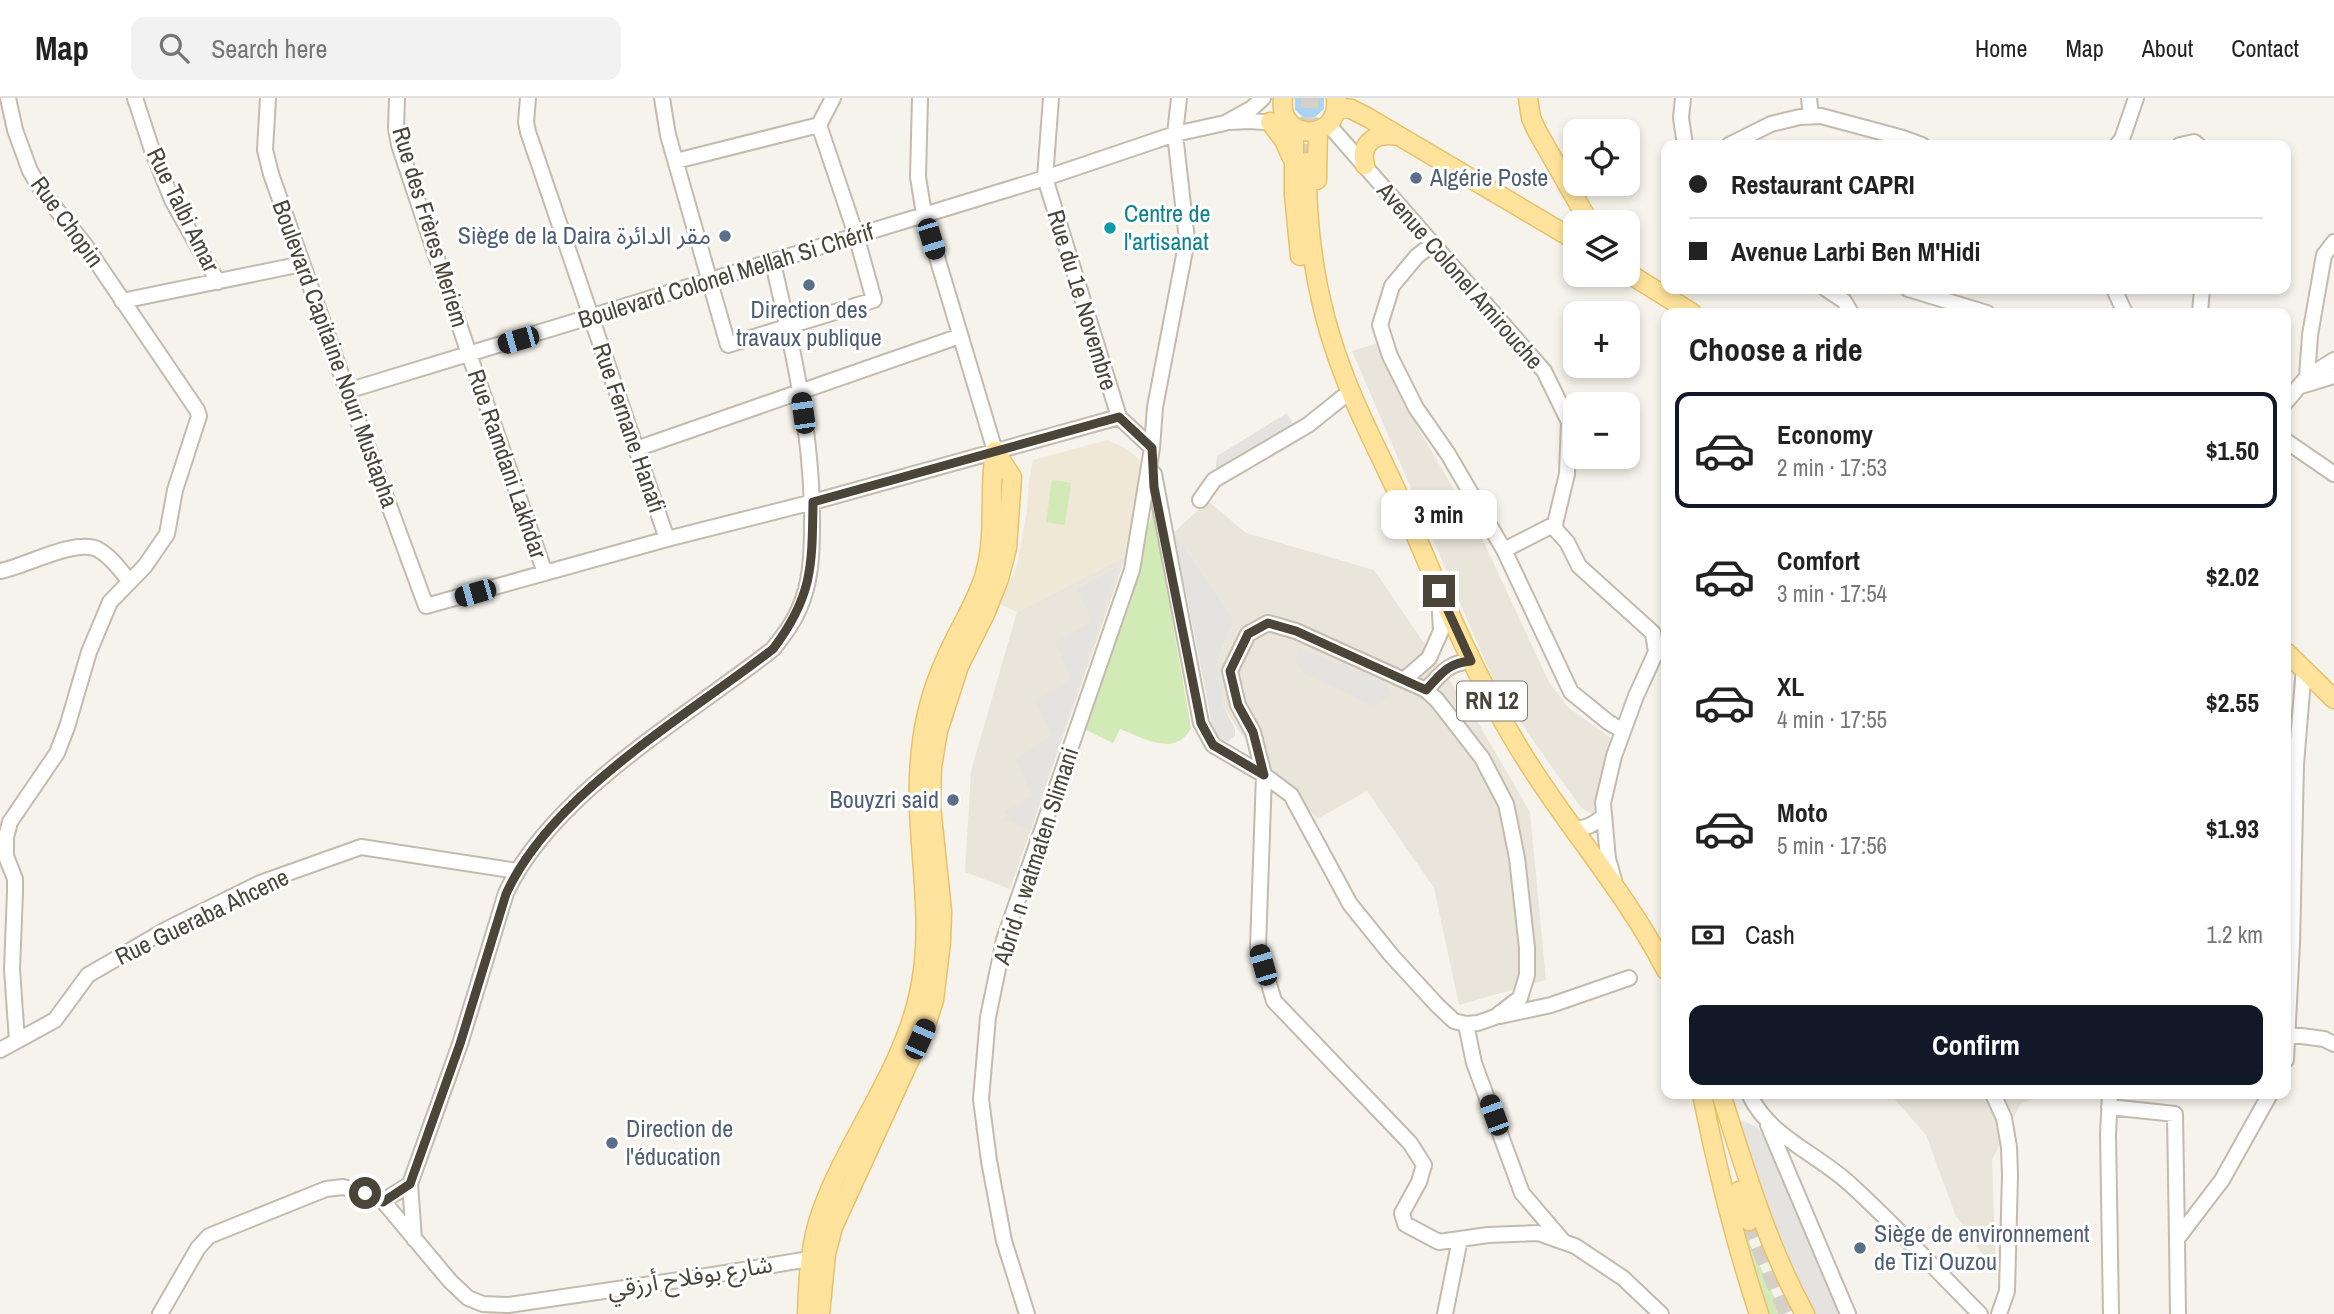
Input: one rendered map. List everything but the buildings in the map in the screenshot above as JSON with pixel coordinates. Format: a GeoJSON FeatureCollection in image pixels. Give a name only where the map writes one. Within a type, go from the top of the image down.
{"type":"FeatureCollection","features":[{"type":"Feature","properties":{"kind":"main road"},"geometry":{"type":"LineString","coordinates":[[1283,98],[1283,112],[1293,127],[1300,162],[1296,222],[1311,312],[1325,357],[1343,397],[1358,410]]}},
{"type":"Feature","properties":{"kind":"main road"},"geometry":{"type":"LineString","coordinates":[[1528,98],[1533,125],[1582,210]]}},
{"type":"Feature","properties":{"kind":"main road"},"geometry":{"type":"LineString","coordinates":[[1293,127],[1308,132],[1323,127],[1344,104],[1563,233]]}},
{"type":"Feature","properties":{"kind":"main road"},"geometry":{"type":"LineString","coordinates":[[1270,122],[1300,162]]}},
{"type":"Feature","properties":{"kind":"main road"},"geometry":{"type":"LineString","coordinates":[[1323,127],[1318,197],[1326,275],[1340,339],[1356,385],[1358,410]]}},
{"type":"Feature","properties":{"kind":"main road"},"geometry":{"type":"LineString","coordinates":[[1365,165],[1363,154],[1372,139],[1382,135],[1401,137]]}},
{"type":"Feature","properties":{"kind":"main road","name":"RN 12"},"geometry":{"type":"LineString","coordinates":[[1300,162],[1317,290],[1331,340],[1358,410],[1439,591],[1471,661],[1525,759],[1661,959]]}},
{"type":"Feature","properties":{"kind":"main road"},"geometry":{"type":"LineString","coordinates":[[1640,280],[1661,293]]}},
{"type":"Feature","properties":{"kind":"main road"},"geometry":{"type":"LineString","coordinates":[[1662,294],[1684,308]]}},
{"type":"Feature","properties":{"kind":"main road"},"geometry":{"type":"LineString","coordinates":[[820,1314],[818,1257],[813,1239],[822,1209],[903,1046],[919,996],[926,941],[919,807],[919,765],[923,732],[944,662],[972,611],[984,577],[991,548],[993,516],[990,476],[995,451]]}},
{"type":"Feature","properties":{"kind":"main road"},"geometry":{"type":"LineString","coordinates":[[2291,656],[2334,699]]}},
{"type":"Feature","properties":{"kind":"main road"},"geometry":{"type":"LineString","coordinates":[[1703,1099],[1728,1212],[1759,1314]]}},
{"type":"Feature","properties":{"kind":"main road"},"geometry":{"type":"LineString","coordinates":[[1712,1099],[1749,1221]]}},
{"type":"Feature","properties":{"kind":"main road"},"geometry":{"type":"LineString","coordinates":[[1723,1099],[1755,1200],[1805,1314]]}},
{"type":"Feature","properties":{"kind":"main road"},"geometry":{"type":"LineString","coordinates":[[807,1314],[818,1257]]}},
{"type":"Feature","properties":{"kind":"street","name":"Rue Talbi Amar"},"geometry":{"type":"LineString","coordinates":[[135,98],[172,200],[218,282]]}},
{"type":"Feature","properties":{"kind":"street","name":"Boulevard Capitaine Nouri Mustapha"},"geometry":{"type":"LineString","coordinates":[[268,98],[265,131],[267,159],[347,391],[426,606],[545,573]]}},
{"type":"Feature","properties":{"kind":"street","name":"Rue des Frères Meriem"},"geometry":{"type":"LineString","coordinates":[[397,98],[396,128],[400,145],[469,354]]}},
{"type":"Feature","properties":{"kind":"street","name":"Rue Fernane Hanafi"},"geometry":{"type":"LineString","coordinates":[[528,98],[528,132],[667,539]]}},
{"type":"Feature","properties":{"kind":"street"},"geometry":{"type":"LineString","coordinates":[[662,98],[668,135],[728,345],[874,300],[856,235],[819,125],[832,98]]}},
{"type":"Feature","properties":{"kind":"street"},"geometry":{"type":"LineString","coordinates":[[920,98],[918,177],[924,214],[995,451]]}},
{"type":"Feature","properties":{"kind":"street"},"geometry":{"type":"LineString","coordinates":[[1045,178],[1051,98]]}},
{"type":"Feature","properties":{"kind":"street"},"geometry":{"type":"LineString","coordinates":[[1179,98],[1175,134],[1187,240],[1155,407],[1152,448],[1154,487],[1201,723],[1213,745],[1264,775],[1291,795],[1350,904],[1392,956],[1454,1021],[1478,1023],[1551,1005],[1629,978]]}},
{"type":"Feature","properties":{"kind":"street","name":"Boulevard Colonel Mellah Si Chérif"},"geometry":{"type":"LineString","coordinates":[[1225,123],[1252,108],[1263,98]]}},
{"type":"Feature","properties":{"kind":"street"},"geometry":{"type":"LineString","coordinates":[[1683,98],[1681,118],[1684,140]]}},
{"type":"Feature","properties":{"kind":"street"},"geometry":{"type":"LineString","coordinates":[[1809,98],[1811,116]]}},
{"type":"Feature","properties":{"kind":"street"},"geometry":{"type":"LineString","coordinates":[[2121,140],[2136,98]]}},
{"type":"Feature","properties":{"kind":"street","name":"Rue Chopin"},"geometry":{"type":"LineString","coordinates":[[6,107],[30,171],[44,194],[85,246],[199,416],[175,490],[167,534],[151,558],[110,602],[89,652],[57,753],[10,822],[6,837],[6,856],[15,879],[12,969],[16,1041]]}},
{"type":"Feature","properties":{"kind":"street"},"geometry":{"type":"LineString","coordinates":[[1739,140],[1770,124],[1811,116],[1821,116],[1908,140]]}},
{"type":"Feature","properties":{"kind":"street","name":"Boulevard Colonel Mellah Si Chérif"},"geometry":{"type":"LineString","coordinates":[[347,391],[1045,178],[1175,134],[1225,123],[1249,121],[1293,127]]}},
{"type":"Feature","properties":{"kind":"street"},"geometry":{"type":"LineString","coordinates":[[676,161],[819,125]]}},
{"type":"Feature","properties":{"kind":"street","name":"Avenue Colonel Amirouche"},"geometry":{"type":"LineString","coordinates":[[1323,127],[1365,165],[1544,371],[1569,422],[1567,474],[1555,524]]}},
{"type":"Feature","properties":{"kind":"street","name":"Rue du 1e Novembre"},"geometry":{"type":"LineString","coordinates":[[1045,178],[1119,417],[1152,448]]}},
{"type":"Feature","properties":{"kind":"street"},"geometry":{"type":"LineString","coordinates":[[2304,381],[2324,255],[2334,242]]}},
{"type":"Feature","properties":{"kind":"street"},"geometry":{"type":"LineString","coordinates":[[1433,244],[1417,256],[1392,286],[1380,324],[1390,356],[1416,408],[1448,454],[1504,550],[1571,692],[1623,731]]}},
{"type":"Feature","properties":{"kind":"street"},"geometry":{"type":"LineString","coordinates":[[414,1239],[410,1184],[460,1044],[506,894],[517,871],[533,847],[587,791],[773,649],[800,609],[809,580],[812,545],[811,476],[800,392],[773,262]]}},
{"type":"Feature","properties":{"kind":"street"},"geometry":{"type":"LineString","coordinates":[[122,301],[302,264]]}},
{"type":"Feature","properties":{"kind":"street"},"geometry":{"type":"LineString","coordinates":[[1834,294],[1849,308]]}},
{"type":"Feature","properties":{"kind":"street"},"geometry":{"type":"LineString","coordinates":[[1924,294],[1971,308]]}},
{"type":"Feature","properties":{"kind":"street"},"geometry":{"type":"LineString","coordinates":[[636,449],[960,336]]}},
{"type":"Feature","properties":{"kind":"street","name":"Rue Ramdani Lakhdar"},"geometry":{"type":"LineString","coordinates":[[469,354],[545,573]]}},
{"type":"Feature","properties":{"kind":"street"},"geometry":{"type":"LineString","coordinates":[[2291,396],[2304,381],[2334,360]]}},
{"type":"Feature","properties":{"kind":"street"},"geometry":{"type":"LineString","coordinates":[[2304,381],[2334,376]]}},
{"type":"Feature","properties":{"kind":"street"},"geometry":{"type":"LineString","coordinates":[[1199,500],[1214,480],[1308,425],[1343,397]]}},
{"type":"Feature","properties":{"kind":"street"},"geometry":{"type":"LineString","coordinates":[[545,573],[1119,417]]}},
{"type":"Feature","properties":{"kind":"street"},"geometry":{"type":"LineString","coordinates":[[2291,444],[2334,474]]}},
{"type":"Feature","properties":{"kind":"street","name":"Abrid n watmaten Slimani"},"geometry":{"type":"LineString","coordinates":[[1027,1314],[1004,1241],[989,1161],[981,1099],[988,1017],[1004,940],[1132,570],[1152,448]]}},
{"type":"Feature","properties":{"kind":"street"},"geometry":{"type":"LineString","coordinates":[[1504,550],[1555,524],[1556,530],[1567,542],[1579,566],[1659,632],[1656,652],[1623,731],[1603,803],[1608,859],[1617,891]]}},
{"type":"Feature","properties":{"kind":"street"},"geometry":{"type":"LineString","coordinates":[[0,571],[16,568],[37,557],[63,550],[92,547],[101,551],[129,581]]}},
{"type":"Feature","properties":{"kind":"street"},"geometry":{"type":"LineString","coordinates":[[1405,679],[1429,658],[1441,631],[1439,591]]}},
{"type":"Feature","properties":{"kind":"street"},"geometry":{"type":"LineString","coordinates":[[1495,1017],[1520,998],[1527,975],[1527,948],[1517,858],[1506,804],[1482,758],[1437,699],[1426,690],[1296,631],[1268,623],[1248,634],[1230,671],[1238,705],[1253,732],[1264,775],[1258,947],[1274,1001],[1410,1143],[1424,1165],[1419,1182],[1402,1213],[1405,1224],[1439,1242],[1538,1233],[1564,1242],[1575,1246],[1623,1278],[1661,1314]]}},
{"type":"Feature","properties":{"kind":"street"},"geometry":{"type":"LineString","coordinates":[[1426,690],[1448,667],[1458,662],[1471,661]]}},
{"type":"Feature","properties":{"kind":"street"},"geometry":{"type":"LineString","coordinates":[[2291,962],[2296,764],[2304,668]]}},
{"type":"Feature","properties":{"kind":"street"},"geometry":{"type":"LineString","coordinates":[[1572,827],[1584,828],[1604,816]]}},
{"type":"Feature","properties":{"kind":"street","name":"Rue Gueraba Ahcene"},"geometry":{"type":"LineString","coordinates":[[0,1051],[55,1020],[88,975],[169,928],[260,883],[361,847],[517,871]]}},
{"type":"Feature","properties":{"kind":"street"},"geometry":{"type":"LineString","coordinates":[[1466,1024],[1474,1063],[1522,1193],[1564,1242]]}},
{"type":"Feature","properties":{"kind":"street"},"geometry":{"type":"LineString","coordinates":[[2291,1035],[2324,1039],[2334,1044]]}},
{"type":"Feature","properties":{"kind":"street"},"geometry":{"type":"LineString","coordinates":[[1752,1099],[1766,1121],[1847,1314]]}},
{"type":"Feature","properties":{"kind":"street"},"geometry":{"type":"LineString","coordinates":[[1995,1099],[2004,1118],[2010,1174],[2007,1291],[1999,1314]]}},
{"type":"Feature","properties":{"kind":"street"},"geometry":{"type":"LineString","coordinates":[[2177,1240],[2222,1180],[2267,1099]]}},
{"type":"Feature","properties":{"kind":"street"},"geometry":{"type":"LineString","coordinates":[[2111,1314],[2108,1162],[2110,1100],[2175,1114],[2178,1314]]}},
{"type":"Feature","properties":{"kind":"street"},"geometry":{"type":"LineString","coordinates":[[1766,1121],[1852,1185],[1980,1314]]}},
{"type":"Feature","properties":{"kind":"street"},"geometry":{"type":"LineString","coordinates":[[1790,1181],[1793,1164],[1798,1158],[1811,1154]]}},
{"type":"Feature","properties":{"kind":"street"},"geometry":{"type":"LineString","coordinates":[[160,1314],[198,1248],[209,1236],[326,1189],[354,1190],[383,1202],[410,1184]]}},
{"type":"Feature","properties":{"kind":"street","name":"شارع بوفلاح أرزقي"},"geometry":{"type":"LineString","coordinates":[[383,1202],[450,1281],[468,1298],[483,1304],[508,1305],[818,1257]]}},
{"type":"Feature","properties":{"kind":"street"},"geometry":{"type":"LineString","coordinates":[[1446,1314],[1460,1239]]}},
{"type":"Feature","properties":{"kind":"shaded area"},"geometry":{"type":"Polygon","coordinates":[[[1379,343],[1418,428],[1479,532],[1549,682],[1569,708],[1611,738],[1594,814],[1582,809],[1492,677],[1352,351],[1379,343]]]}},
{"type":"Feature","properties":{"kind":"shaded area"},"geometry":{"type":"Polygon","coordinates":[[[1287,413],[1295,428],[1215,475],[1217,456],[1287,413]]]}},
{"type":"Feature","properties":{"kind":"shaded area"},"geometry":{"type":"Polygon","coordinates":[[[1107,440],[1127,449],[1141,461],[1126,556],[1017,612],[1000,604],[1017,565],[1033,460],[1107,440]]]}},
{"type":"Feature","properties":{"kind":"shaded area"},"geometry":{"type":"Polygon","coordinates":[[[1208,501],[1246,533],[1374,570],[1476,719],[1530,812],[1546,980],[1459,1005],[1434,888],[1367,791],[1317,819],[1240,733],[1223,705],[1217,666],[1234,620],[1174,532],[1208,501]]]}},
{"type":"Feature","properties":{"kind":"shaded area"},"geometry":{"type":"Polygon","coordinates":[[[1174,532],[1234,620],[1217,666],[1223,705],[1235,729],[1235,736],[1228,742],[1218,738],[1212,724],[1174,532]]]}},
{"type":"Feature","properties":{"kind":"shaded area"},"geometry":{"type":"Polygon","coordinates":[[[1126,556],[1010,889],[965,872],[971,771],[1017,612],[1126,556]]]}},
{"type":"Feature","properties":{"kind":"shaded area"},"geometry":{"type":"Polygon","coordinates":[[[1117,567],[1031,830],[1003,820],[1007,816],[1004,812],[1032,796],[1015,759],[1052,735],[1035,701],[1071,679],[1055,642],[1092,622],[1077,589],[1117,567]]]}},
{"type":"Feature","properties":{"kind":"shaded area"},"geometry":{"type":"Polygon","coordinates":[[[1297,647],[1383,681],[1393,694],[1374,706],[1303,673],[1296,662],[1297,647]]]}},
{"type":"Feature","properties":{"kind":"shaded area"},"geometry":{"type":"Polygon","coordinates":[[[1894,1099],[2033,1099],[2021,1103],[1992,1160],[1996,1275],[1955,1214],[1926,1135],[1894,1099]]]}},
{"type":"Feature","properties":{"kind":"shaded area"},"geometry":{"type":"Polygon","coordinates":[[[1740,1121],[1758,1128],[1771,1149],[1839,1314],[1809,1314],[1798,1292],[1736,1123],[1740,1121]]]}},
{"type":"Feature","properties":{"kind":"green space"},"geometry":{"type":"Polygon","coordinates":[[[1052,480],[1071,483],[1065,525],[1046,522],[1052,480]]]}},
{"type":"Feature","properties":{"kind":"green space"},"geometry":{"type":"Polygon","coordinates":[[[1153,511],[1191,728],[1177,742],[1168,744],[1149,741],[1120,729],[1113,743],[1086,730],[1153,511]]]}},
{"type":"Feature","properties":{"kind":"green space"},"geometry":{"type":"Polygon","coordinates":[[[1736,1201],[1749,1242],[1782,1314],[1763,1314],[1736,1201]]]}},
{"type":"Feature","properties":{"kind":"water"},"geometry":{"type":"Polygon","coordinates":[[[1295,98],[1324,98],[1324,109],[1315,117],[1304,118],[1295,110],[1295,98]]]}},
{"type":"Feature","properties":{"kind":"tunnel"},"geometry":{"type":"LineString","coordinates":[[1307,162],[1310,98]]}},
{"type":"Feature","properties":{"kind":"tunnel"},"geometry":{"type":"LineString","coordinates":[[1749,1221],[1788,1314]]}},
{"type":"Feature","properties":{"kind":"place","name":"Algérie Poste"},"geometry":{"type":"Point","coordinates":[1416,178]}},
{"type":"Feature","properties":{"kind":"place","name":"Centre de l'artisanat"},"geometry":{"type":"Point","coordinates":[1110,228]}},
{"type":"Feature","properties":{"kind":"place","name":"Siège de la Daira مقر الدائرة"},"geometry":{"type":"Point","coordinates":[725,236]}},
{"type":"Feature","properties":{"kind":"place","name":"Direction des travaux publique"},"geometry":{"type":"Point","coordinates":[809,285]}},
{"type":"Feature","properties":{"kind":"place","name":"Bouyzri said"},"geometry":{"type":"Point","coordinates":[953,800]}},
{"type":"Feature","properties":{"kind":"place","name":"Direction de l'éducation"},"geometry":{"type":"Point","coordinates":[612,1143]}},
{"type":"Feature","properties":{"kind":"place","name":"Siège de environnement de Tizi Ouzou"},"geometry":{"type":"Point","coordinates":[1860,1248]}},
{"type":"Feature","properties":{"kind":"route"},"geometry":{"type":"LineString","coordinates":[[365,1193],[383,1202],[410,1184],[460,1044],[506,894],[533,847],[587,791],[773,649],[788,629],[800,609],[809,580],[813,502],[1119,417],[1152,448],[1154,487],[1201,723],[1213,745],[1264,775],[1253,732],[1238,705],[1230,671],[1248,634],[1268,623],[1296,631],[1426,690],[1448,667],[1458,662],[1471,661],[1439,591]]}}]}
